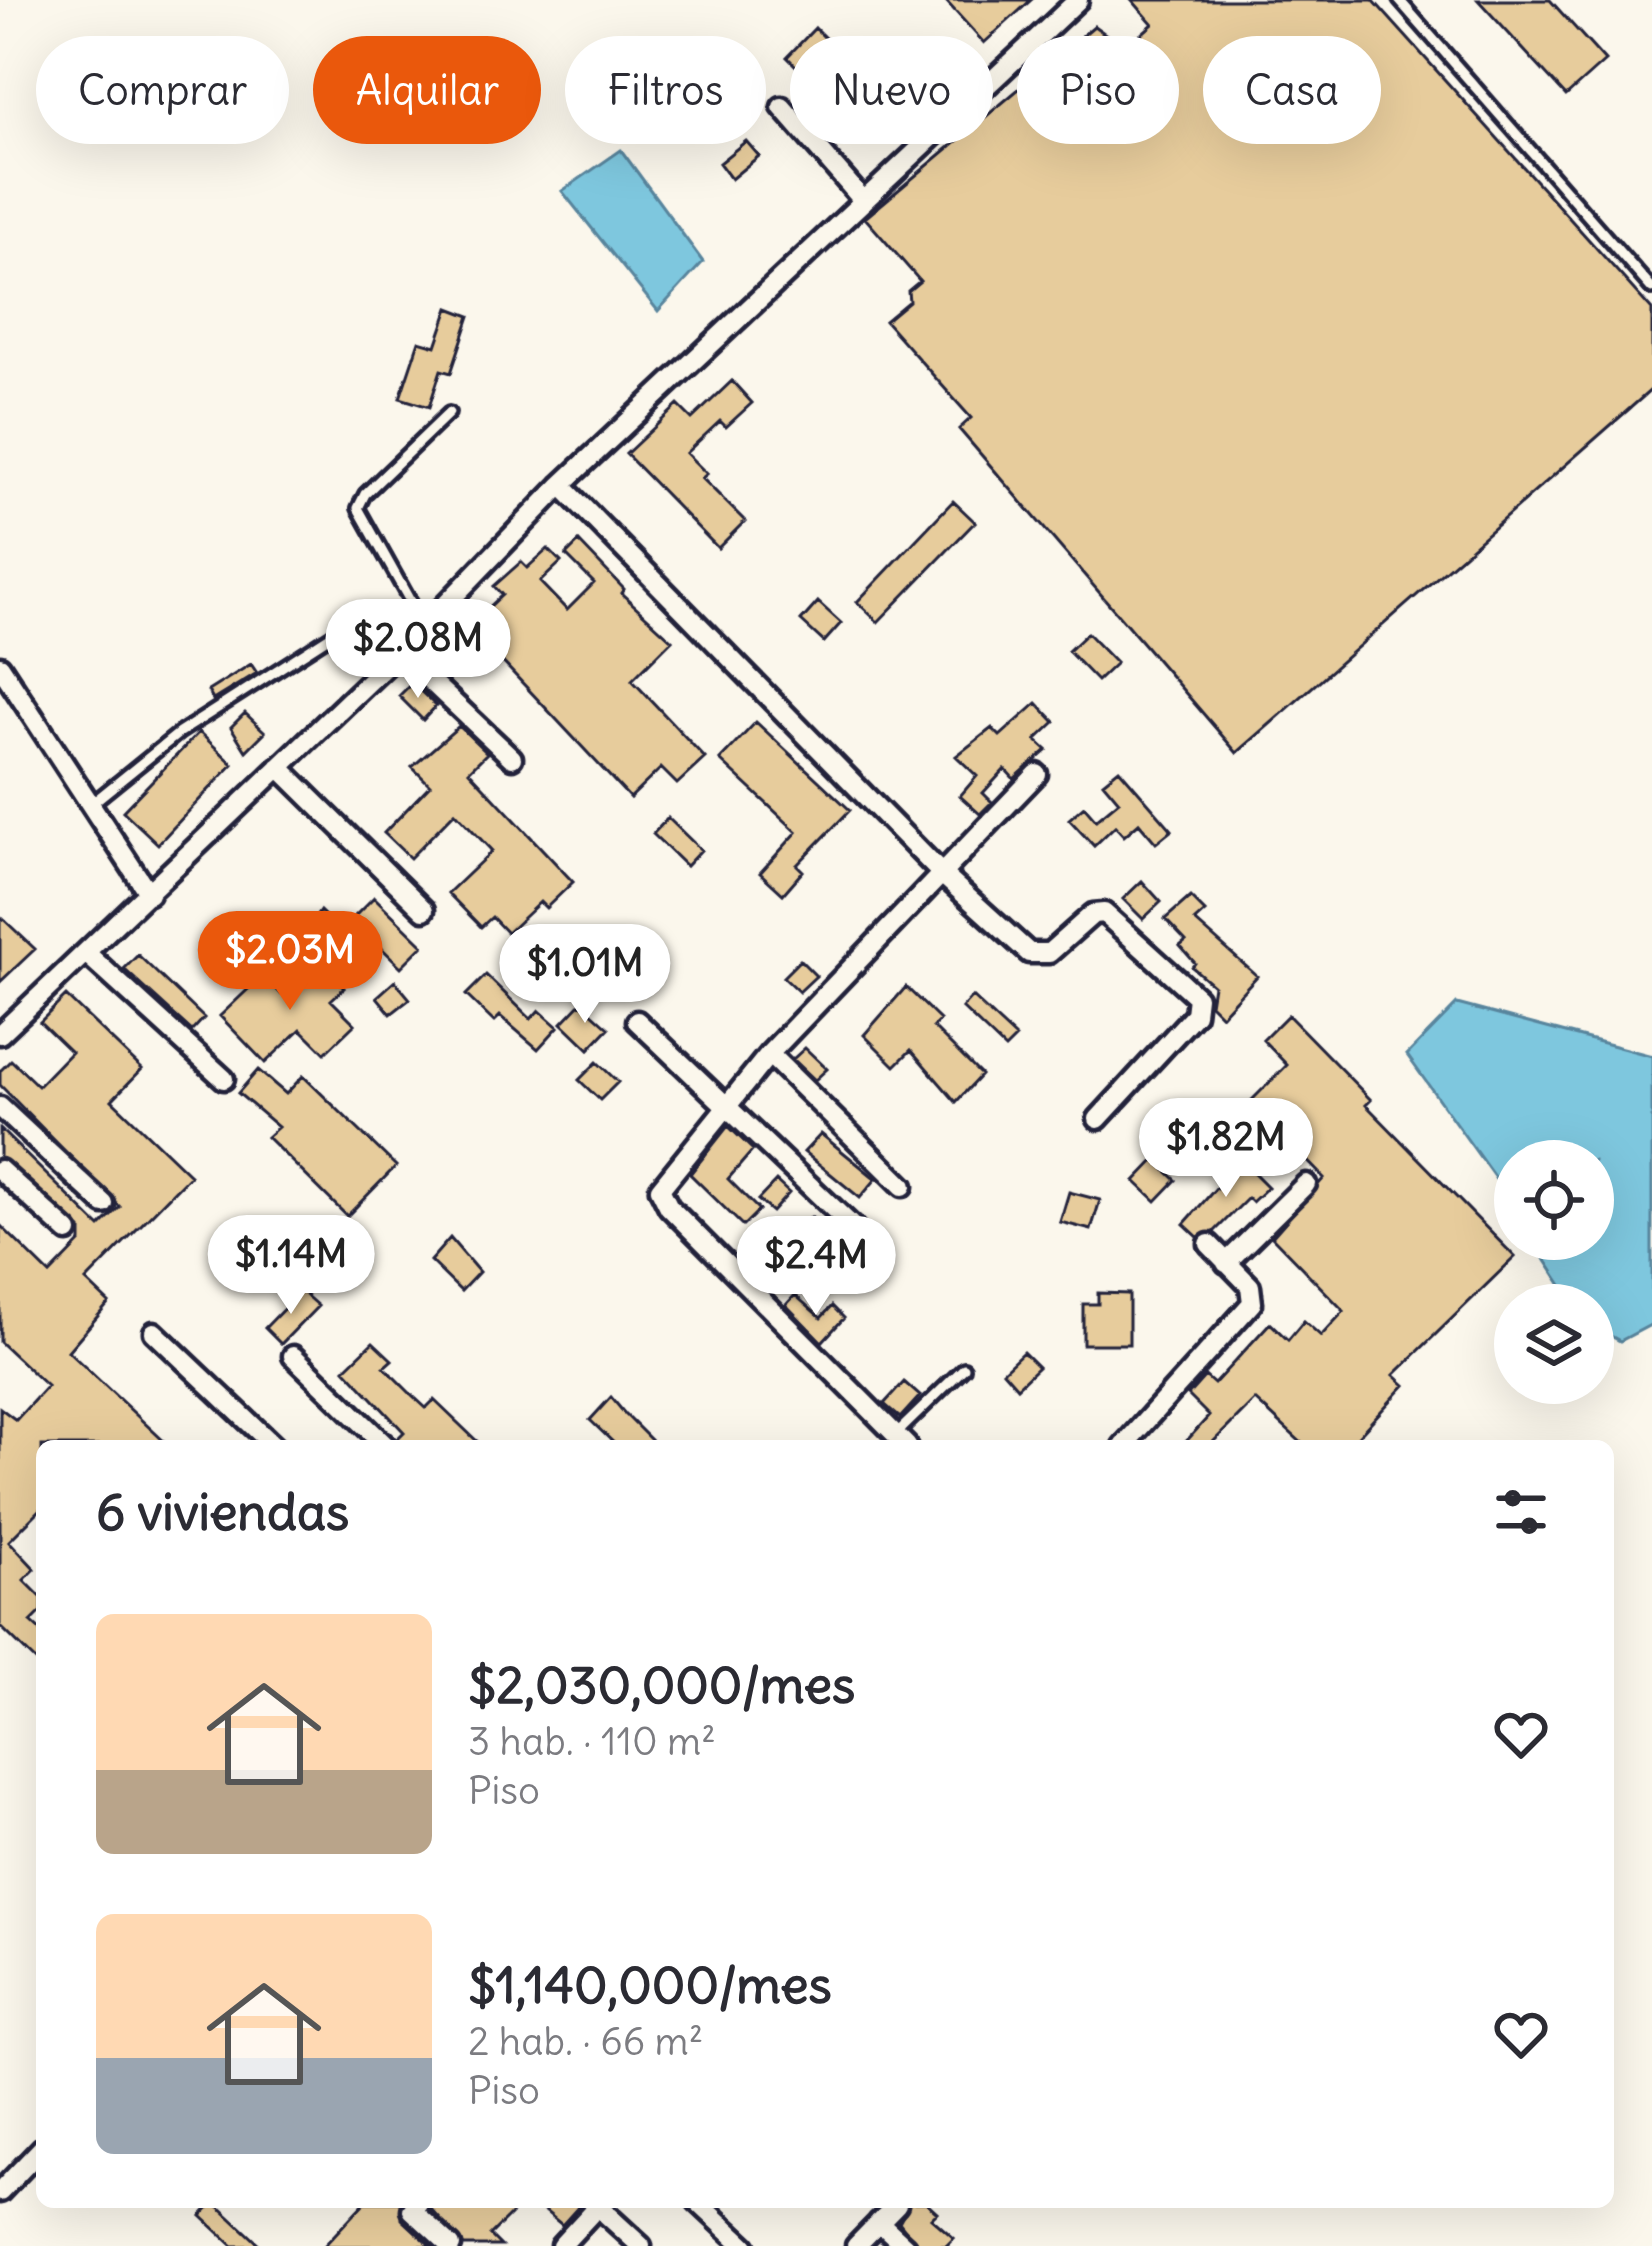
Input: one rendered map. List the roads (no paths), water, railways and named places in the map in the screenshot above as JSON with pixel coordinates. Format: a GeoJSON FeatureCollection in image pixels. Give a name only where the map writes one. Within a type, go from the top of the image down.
{"type":"FeatureCollection","features":[{"type":"Feature","properties":{"kind":"street"},"geometry":{"type":"LineString","coordinates":[[0,1034],[400,652],[561,485],[1078,0]]}},
{"type":"Feature","properties":{"kind":"street"},"geometry":{"type":"LineString","coordinates":[[782,107],[862,199]]}},
{"type":"Feature","properties":{"kind":"street"},"geometry":{"type":"LineString","coordinates":[[561,485],[943,875],[1039,957],[1093,914],[1104,913],[1197,998],[1196,1014],[1098,1119]]}},
{"type":"Feature","properties":{"kind":"street"},"geometry":{"type":"LineString","coordinates":[[400,652],[512,758]]}},
{"type":"Feature","properties":{"kind":"street"},"geometry":{"type":"LineString","coordinates":[[0,666],[149,894]]}},
{"type":"Feature","properties":{"kind":"street"},"geometry":{"type":"LineString","coordinates":[[280,767],[424,910]]}},
{"type":"Feature","properties":{"kind":"street"},"geometry":{"type":"LineString","coordinates":[[893,1440],[669,1207],[660,1189],[666,1175],[769,1054],[1037,774]]}},
{"type":"Feature","properties":{"kind":"street"},"geometry":{"type":"LineString","coordinates":[[86,953],[224,1079]]}},
{"type":"Feature","properties":{"kind":"street"},"geometry":{"type":"LineString","coordinates":[[638,1021],[854,1228]]}},
{"type":"Feature","properties":{"kind":"street"},"geometry":{"type":"LineString","coordinates":[[769,1054],[903,1186]]}},
{"type":"Feature","properties":{"kind":"street"},"geometry":{"type":"LineString","coordinates":[[0,1107],[104,1204]]}},
{"type":"Feature","properties":{"kind":"street"},"geometry":{"type":"LineString","coordinates":[[0,1170],[68,1232]]}},
{"type":"Feature","properties":{"kind":"street"},"geometry":{"type":"LineString","coordinates":[[1226,1263],[1306,1184]]}},
{"type":"Feature","properties":{"kind":"street"},"geometry":{"type":"LineString","coordinates":[[1129,1440],[1252,1303],[1250,1286],[1209,1244]]}},
{"type":"Feature","properties":{"kind":"street"},"geometry":{"type":"LineString","coordinates":[[154,1332],[268,1440]]}},
{"type":"Feature","properties":{"kind":"street"},"geometry":{"type":"LineString","coordinates":[[293,1357],[380,1440]]}},
{"type":"Feature","properties":{"kind":"street"},"geometry":{"type":"LineString","coordinates":[[0,2192],[36,2154]]}},
{"type":"Feature","properties":{"kind":"street"},"geometry":{"type":"LineString","coordinates":[[414,2208],[451,2246]]}},
{"type":"Feature","properties":{"kind":"street"},"geometry":{"type":"LineString","coordinates":[[561,2246],[592,2208]]}},
{"type":"Feature","properties":{"kind":"street"},"geometry":{"type":"LineString","coordinates":[[599,2208],[641,2246]]}},
{"type":"Feature","properties":{"kind":"street"},"geometry":{"type":"LineString","coordinates":[[704,2208],[745,2246]]}},
{"type":"Feature","properties":{"kind":"street"},"geometry":{"type":"LineString","coordinates":[[856,2246],[893,2208]]}},
{"type":"Feature","properties":{"kind":"street"},"geometry":{"type":"LineString","coordinates":[[879,2222],[905,2246]]}},
{"type":"Feature","properties":{"kind":"lane"},"geometry":{"type":"LineString","coordinates":[[1399,0],[1652,289]]}},
{"type":"Feature","properties":{"kind":"lane"},"geometry":{"type":"LineString","coordinates":[[1638,274],[1652,264]]}},
{"type":"Feature","properties":{"kind":"lane"},"geometry":{"type":"LineString","coordinates":[[424,626],[358,508],[365,494],[449,413]]}},
{"type":"Feature","properties":{"kind":"lane"},"geometry":{"type":"LineString","coordinates":[[90,805],[178,733],[352,622]]}},
{"type":"Feature","properties":{"kind":"lane"},"geometry":{"type":"LineString","coordinates":[[897,1440],[964,1368]]}},
{"type":"Feature","properties":{"kind":"water"},"geometry":{"type":"Polygon","coordinates":[[[621,150],[703,262],[658,311],[562,191],[621,150]]]}},
{"type":"Feature","properties":{"kind":"water"},"geometry":{"type":"Polygon","coordinates":[[[1457,1004],[1652,1056],[1652,1324],[1620,1341],[1614,1338],[1614,1284],[1561,1284],[1546,1260],[1614,1260],[1614,1140],[1494,1140],[1494,1177],[1407,1055],[1457,1004]]]}}]}
